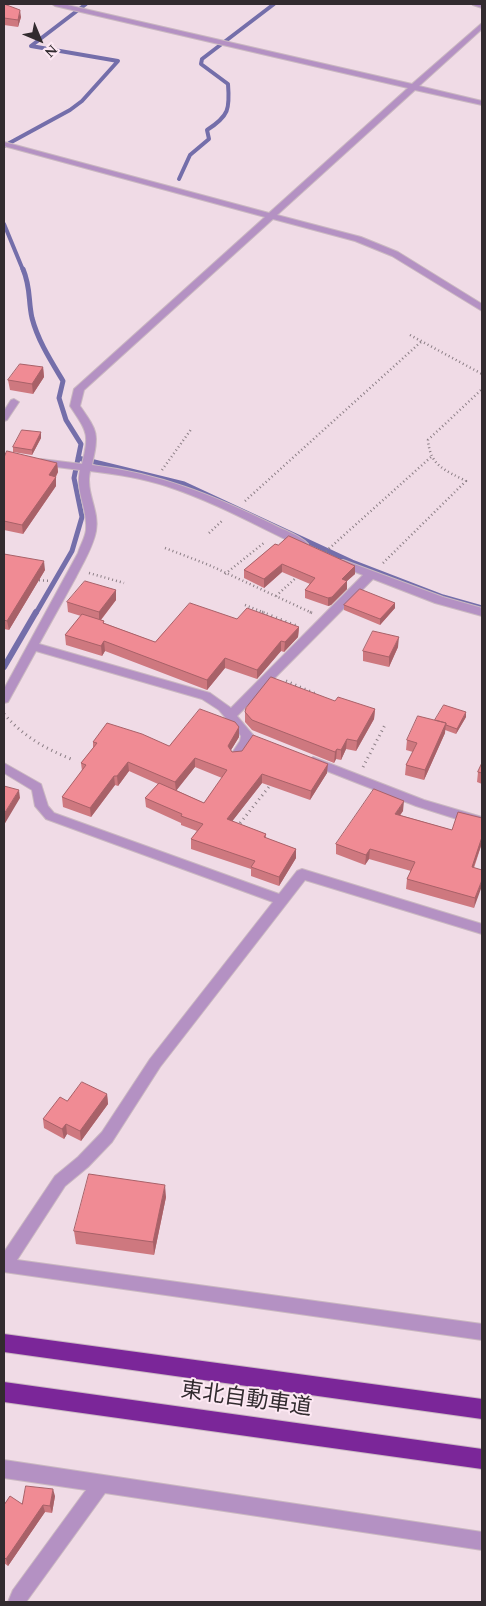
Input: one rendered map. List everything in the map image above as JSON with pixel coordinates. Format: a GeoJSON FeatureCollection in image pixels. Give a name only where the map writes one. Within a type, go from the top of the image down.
{"type":"FeatureCollection","features":[{"type":"Feature","properties":{"kind":"highway","name":"東北自動車道"},"geometry":{"type":"LineString","coordinates":[[4,1343],[482,1409]]}},
{"type":"Feature","properties":{"kind":"highway","name":"東北自動車道"},"geometry":{"type":"LineString","coordinates":[[4,1392],[482,1459]]}},
{"type":"Feature","properties":{"kind":"street"},"geometry":{"type":"LineString","coordinates":[[55,4],[73,6],[482,103]]}},
{"type":"Feature","properties":{"kind":"street"},"geometry":{"type":"LineString","coordinates":[[475,4],[482,6]]}},
{"type":"Feature","properties":{"kind":"street"},"geometry":{"type":"LineString","coordinates":[[4,699],[7,687],[74,569],[91,531],[91,520],[84,492],[83,479],[92,443],[91,430],[75,406],[79,388],[482,25]]}},
{"type":"Feature","properties":{"kind":"street"},"geometry":{"type":"LineString","coordinates":[[4,144],[273,215],[374,245],[417,267],[482,308]]}},
{"type":"Feature","properties":{"kind":"street"},"geometry":{"type":"LineString","coordinates":[[4,418],[14,402]]}},
{"type":"Feature","properties":{"kind":"street"},"geometry":{"type":"LineString","coordinates":[[28,460],[154,480],[189,491],[277,532],[316,555]]}},
{"type":"Feature","properties":{"kind":"street"},"geometry":{"type":"LineString","coordinates":[[331,558],[439,600],[482,612]]}},
{"type":"Feature","properties":{"kind":"street"},"geometry":{"type":"LineString","coordinates":[[231,715],[371,574]]}},
{"type":"Feature","properties":{"kind":"street"},"geometry":{"type":"LineString","coordinates":[[32,646],[206,696],[231,715],[251,737],[236,756]]}},
{"type":"Feature","properties":{"kind":"street"},"geometry":{"type":"LineString","coordinates":[[303,757],[420,803],[482,822]]}},
{"type":"Feature","properties":{"kind":"street"},"geometry":{"type":"LineString","coordinates":[[4,767],[37,788],[39,803],[50,816],[281,900]]}},
{"type":"Feature","properties":{"kind":"street"},"geometry":{"type":"LineString","coordinates":[[482,929],[302,874],[155,1063],[108,1137],[83,1162],[60,1181],[4,1265],[482,1332]]}},
{"type":"Feature","properties":{"kind":"street"},"geometry":{"type":"LineString","coordinates":[[4,1469],[482,1540]]}},
{"type":"Feature","properties":{"kind":"street"},"geometry":{"type":"LineString","coordinates":[[17,1602],[19,1596],[102,1483]]}},
{"type":"Feature","properties":{"kind":"path"},"geometry":{"type":"LineString","coordinates":[[422,341],[467,365],[482,374],[474,369],[422,341]]}},
{"type":"Feature","properties":{"kind":"path"},"geometry":{"type":"LineString","coordinates":[[209,533],[422,341]]}},
{"type":"Feature","properties":{"kind":"path"},"geometry":{"type":"LineString","coordinates":[[371,574],[466,481],[438,466],[428,454],[428,440],[482,389]]}},
{"type":"Feature","properties":{"kind":"path"},"geometry":{"type":"LineString","coordinates":[[154,480],[192,428]]}},
{"type":"Feature","properties":{"kind":"path"},"geometry":{"type":"LineString","coordinates":[[316,555],[431,457]]}},
{"type":"Feature","properties":{"kind":"path"},"geometry":{"type":"LineString","coordinates":[[226,574],[277,532]]}},
{"type":"Feature","properties":{"kind":"path"},"geometry":{"type":"LineString","coordinates":[[165,548],[327,619]]}},
{"type":"Feature","properties":{"kind":"path"},"geometry":{"type":"LineString","coordinates":[[74,569],[124,583]]}},
{"type":"Feature","properties":{"kind":"path"},"geometry":{"type":"LineString","coordinates":[[276,596],[303,572]]}},
{"type":"Feature","properties":{"kind":"path"},"geometry":{"type":"LineString","coordinates":[[27,579],[66,583]]}},
{"type":"Feature","properties":{"kind":"path"},"geometry":{"type":"LineString","coordinates":[[245,605],[314,632]]}},
{"type":"Feature","properties":{"kind":"path"},"geometry":{"type":"LineString","coordinates":[[271,675],[316,694]]}},
{"type":"Feature","properties":{"kind":"path"},"geometry":{"type":"LineString","coordinates":[[4,714],[19,731],[34,743],[71,759]]}},
{"type":"Feature","properties":{"kind":"path"},"geometry":{"type":"LineString","coordinates":[[357,779],[386,723]]}},
{"type":"Feature","properties":{"kind":"path"},"geometry":{"type":"LineString","coordinates":[[244,831],[236,828],[276,778]]}},
{"type":"Feature","properties":{"kind":"building"},"geometry":{"type":"Polygon","coordinates":[[[4,4],[20,10],[18,20],[4,18],[4,4]]]}},
{"type":"Feature","properties":{"kind":"building"},"geometry":{"type":"Polygon","coordinates":[[[20,364],[43,367],[32,384],[8,380],[20,364]]]}},
{"type":"Feature","properties":{"kind":"building"},"geometry":{"type":"Polygon","coordinates":[[[22,430],[41,432],[32,450],[13,447],[22,430]]]}},
{"type":"Feature","properties":{"kind":"building"},"geometry":{"type":"Polygon","coordinates":[[[7,451],[57,463],[49,475],[56,477],[22,525],[4,521],[4,458],[7,451]]]}},
{"type":"Feature","properties":{"kind":"building"},"geometry":{"type":"Polygon","coordinates":[[[289,536],[355,566],[342,579],[347,581],[332,597],[328,598],[305,590],[315,578],[282,564],[264,579],[244,570],[275,544],[278,545],[289,536]]]}},
{"type":"Feature","properties":{"kind":"building"},"geometry":{"type":"Polygon","coordinates":[[[4,554],[44,561],[7,621],[4,620],[4,554]]]}},
{"type":"Feature","properties":{"kind":"building"},"geometry":{"type":"Polygon","coordinates":[[[85,581],[116,590],[99,612],[67,602],[85,581]]]}},
{"type":"Feature","properties":{"kind":"building"},"geometry":{"type":"Polygon","coordinates":[[[360,589],[395,603],[380,619],[344,605],[360,589]]]}},
{"type":"Feature","properties":{"kind":"building"},"geometry":{"type":"Polygon","coordinates":[[[190,603],[237,619],[247,608],[299,627],[285,642],[281,641],[257,670],[225,658],[207,680],[104,641],[101,646],[65,635],[82,614],[155,642],[190,603]]]}},
{"type":"Feature","properties":{"kind":"building"},"geometry":{"type":"Polygon","coordinates":[[[373,631],[399,637],[389,657],[363,651],[373,631]]]}},
{"type":"Feature","properties":{"kind":"building"},"geometry":{"type":"Polygon","coordinates":[[[271,677],[335,701],[338,697],[375,709],[357,741],[347,739],[341,750],[337,749],[335,752],[252,720],[245,712],[246,708],[271,677]]]}},
{"type":"Feature","properties":{"kind":"building"},"geometry":{"type":"Polygon","coordinates":[[[444,705],[466,712],[457,729],[435,720],[444,705]]]}},
{"type":"Feature","properties":{"kind":"building"},"geometry":{"type":"Polygon","coordinates":[[[200,709],[235,722],[239,727],[228,746],[232,752],[242,751],[253,735],[328,764],[311,791],[262,774],[227,819],[266,834],[264,837],[296,849],[279,877],[251,867],[255,861],[191,839],[203,824],[181,816],[182,814],[145,798],[159,783],[204,803],[227,770],[195,758],[175,782],[128,762],[117,776],[114,776],[90,808],[62,797],[86,765],[81,763],[97,743],[93,742],[107,723],[142,734],[169,746],[200,709]]]}},
{"type":"Feature","properties":{"kind":"building"},"geometry":{"type":"Polygon","coordinates":[[[418,716],[446,723],[425,770],[406,765],[417,743],[407,740],[418,716]]]}},
{"type":"Feature","properties":{"kind":"building"},"geometry":{"type":"Polygon","coordinates":[[[482,763],[482,773],[478,772],[482,763]]]}},
{"type":"Feature","properties":{"kind":"building"},"geometry":{"type":"Polygon","coordinates":[[[4,786],[19,790],[4,814],[4,786]]]}},
{"type":"Feature","properties":{"kind":"building"},"geometry":{"type":"Polygon","coordinates":[[[374,789],[404,801],[395,814],[452,830],[458,812],[482,818],[482,837],[472,867],[482,870],[482,880],[475,898],[407,879],[415,862],[370,849],[366,855],[336,844],[374,789]]]}},
{"type":"Feature","properties":{"kind":"building"},"geometry":{"type":"Polygon","coordinates":[[[82,1082],[107,1094],[80,1131],[66,1124],[62,1129],[43,1119],[60,1097],[67,1101],[82,1082]]]}},
{"type":"Feature","properties":{"kind":"building"},"geometry":{"type":"Polygon","coordinates":[[[89,1174],[165,1185],[153,1242],[74,1231],[89,1174]]]}},
{"type":"Feature","properties":{"kind":"building"},"geometry":{"type":"Polygon","coordinates":[[[26,1486],[53,1489],[50,1506],[43,1505],[6,1559],[4,1557],[4,1505],[10,1496],[22,1504],[26,1486]]]}},
{"type":"Feature","properties":{"kind":"waterway"},"geometry":{"type":"LineString","coordinates":[[4,146],[70,110],[82,101],[118,61],[31,46],[86,4]]}},
{"type":"Feature","properties":{"kind":"waterway"},"geometry":{"type":"LineString","coordinates":[[179,179],[190,155],[209,139],[207,130],[224,116],[228,106],[228,84],[201,64],[202,59],[274,4]]}},
{"type":"Feature","properties":{"kind":"waterway"},"geometry":{"type":"LineString","coordinates":[[4,224],[23,270]]}},
{"type":"Feature","properties":{"kind":"waterway"},"geometry":{"type":"LineString","coordinates":[[23,269],[27,282],[32,318],[38,335],[63,381],[59,398],[66,420],[81,444],[78,458]]}},
{"type":"Feature","properties":{"kind":"waterway"},"geometry":{"type":"LineString","coordinates":[[36,613],[72,551],[82,517],[74,478],[78,458]]}},
{"type":"Feature","properties":{"kind":"waterway"},"geometry":{"type":"LineString","coordinates":[[78,458],[184,484],[352,562],[443,597],[482,608]]}},
{"type":"Feature","properties":{"kind":"waterway"},"geometry":{"type":"LineString","coordinates":[[4,667],[36,612]]}}]}
